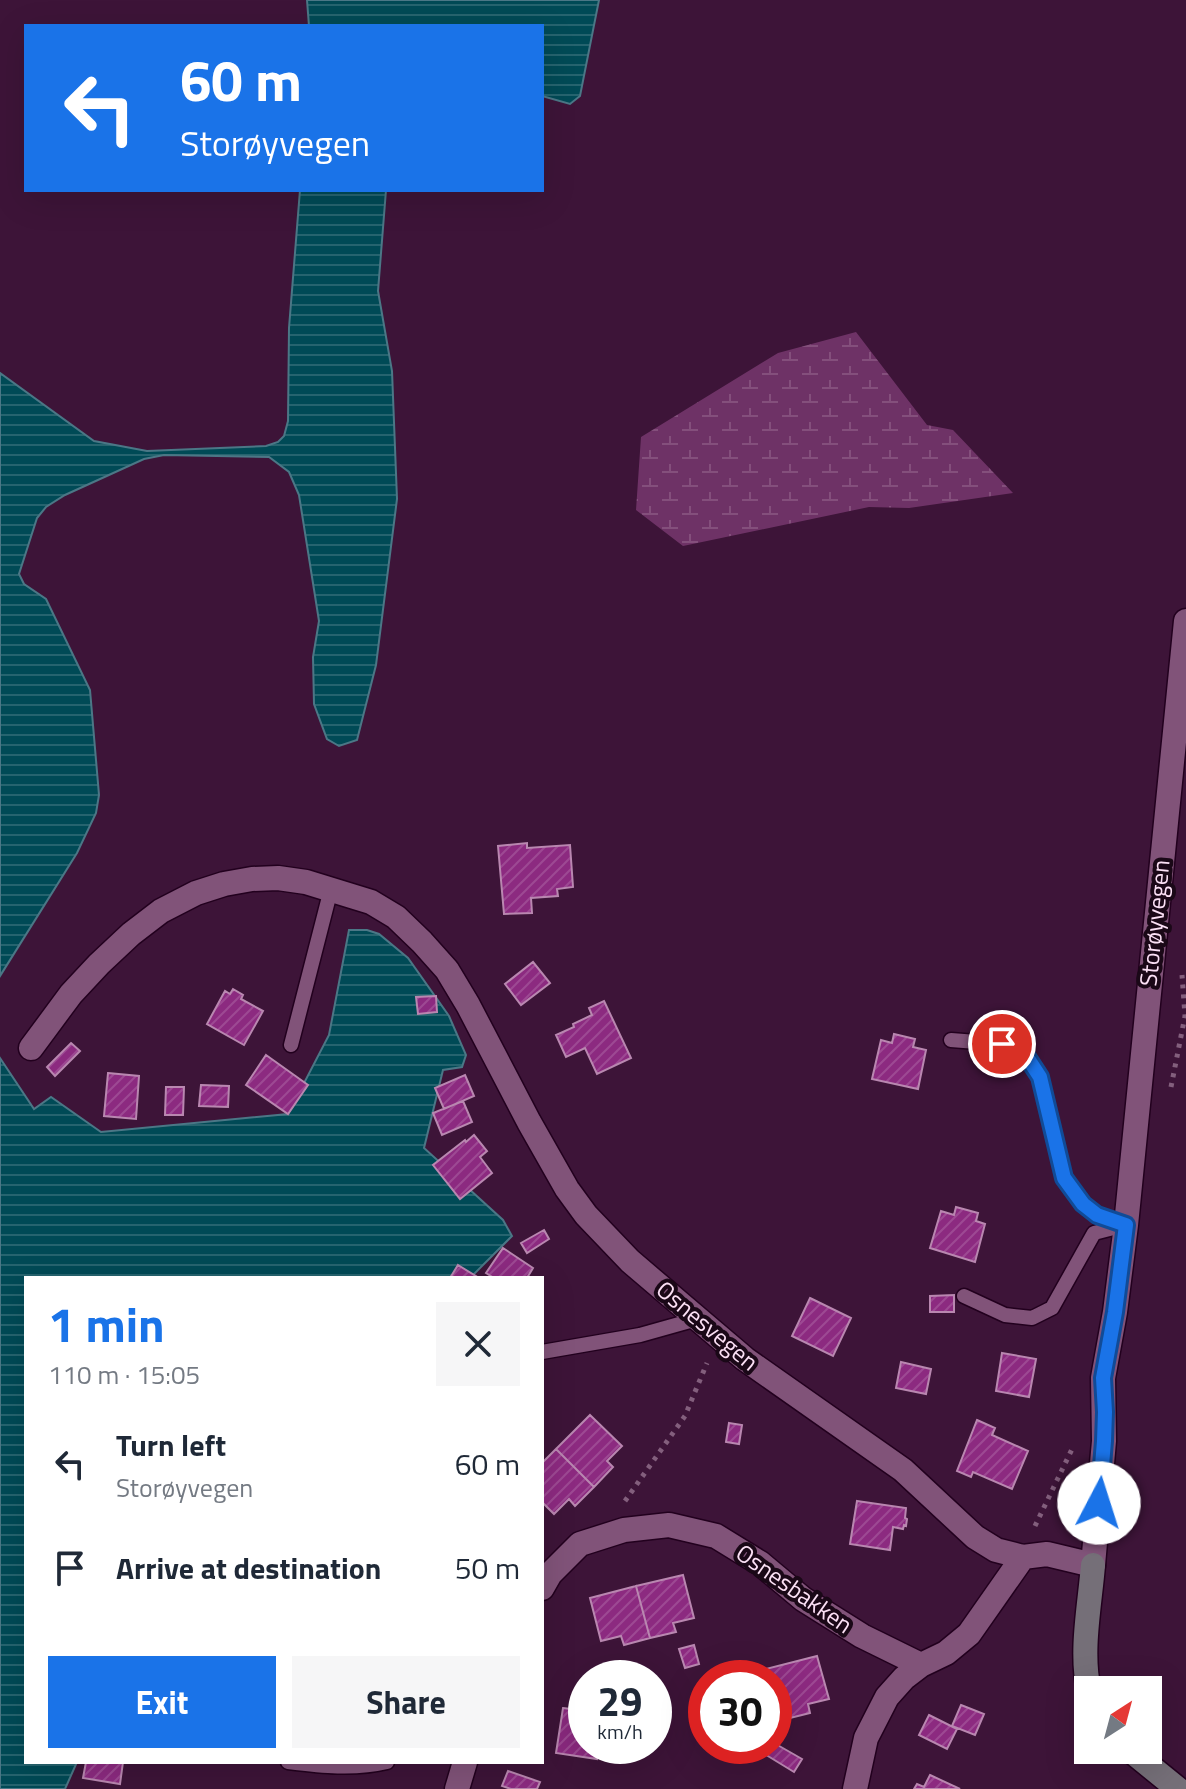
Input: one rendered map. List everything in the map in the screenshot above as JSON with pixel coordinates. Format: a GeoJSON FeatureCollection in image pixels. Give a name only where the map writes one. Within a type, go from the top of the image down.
{"type":"FeatureCollection","features":[{"type":"Feature","properties":{"kind":"street","name":"Storøyvegen"},"geometry":{"type":"LineString","coordinates":[[1093,1565],[1104,1441],[1103,1378],[1126,1225],[1186,621]]}},
{"type":"Feature","properties":{"kind":"street","name":"Osnesvegen"},"geometry":{"type":"LineString","coordinates":[[31,1048],[56,1013],[99,964],[161,911],[196,893],[224,884],[278,878],[306,882],[371,902],[396,917],[439,961],[468,1005],[567,1189],[586,1215],[630,1261],[745,1359],[903,1470],[975,1537],[996,1550],[1023,1557],[1047,1554],[1093,1565]]}},
{"type":"Feature","properties":{"kind":"street","name":"Osnesbakken"},"geometry":{"type":"LineString","coordinates":[[544,1584],[550,1574],[580,1544],[624,1530],[669,1525],[716,1536],[760,1563],[803,1599],[862,1636],[921,1665]]}},
{"type":"Feature","properties":{"kind":"street"},"geometry":{"type":"LineString","coordinates":[[855,1789],[866,1738],[887,1697],[904,1678],[921,1665],[946,1653],[969,1634],[1023,1557]]}},
{"type":"Feature","properties":{"kind":"street"},"geometry":{"type":"LineString","coordinates":[[1086,1676],[1093,1565]]}},
{"type":"Feature","properties":{"kind":"street"},"geometry":{"type":"LineString","coordinates":[[457,1789],[464,1764]]}},
{"type":"Feature","properties":{"kind":"street"},"geometry":{"type":"LineString","coordinates":[[1147,1764],[1178,1789]]}},
{"type":"Feature","properties":{"kind":"lane"},"geometry":{"type":"LineString","coordinates":[[291,1045],[331,889]]}},
{"type":"Feature","properties":{"kind":"lane"},"geometry":{"type":"LineString","coordinates":[[951,1040],[1002,1044],[1025,1054],[1040,1077],[1064,1178],[1083,1204],[1097,1215],[1126,1225]]}},
{"type":"Feature","properties":{"kind":"lane"},"geometry":{"type":"LineString","coordinates":[[964,1296],[1005,1315],[1032,1318],[1052,1308],[1094,1233],[1126,1225]]}},
{"type":"Feature","properties":{"kind":"lane"},"geometry":{"type":"LineString","coordinates":[[544,1352],[640,1335],[697,1319]]}},
{"type":"Feature","properties":{"kind":"lane"},"geometry":{"type":"LineString","coordinates":[[303,1764],[368,1767],[379,1764]]}},
{"type":"Feature","properties":{"kind":"path"},"geometry":{"type":"LineString","coordinates":[[624,1530],[625,1499],[685,1416],[718,1336]]}},
{"type":"Feature","properties":{"kind":"path"},"geometry":{"type":"LineString","coordinates":[[1023,1557],[1029,1537],[1076,1440]]}},
{"type":"Feature","properties":{"kind":"green space"},"geometry":{"type":"Polygon","coordinates":[[[856,332],[927,425],[953,430],[1013,493],[909,508],[869,507],[683,546],[636,510],[641,437],[778,353],[856,332]]]}},
{"type":"Feature","properties":{"kind":"shaded area"},"geometry":{"type":"Polygon","coordinates":[[[307,0],[599,0],[580,96],[570,104],[544,97],[544,24],[309,24],[307,0]]]}},
{"type":"Feature","properties":{"kind":"shaded area"},"geometry":{"type":"Polygon","coordinates":[[[300,192],[386,192],[378,291],[392,371],[397,499],[376,665],[357,740],[339,746],[327,739],[314,704],[313,657],[319,621],[299,495],[289,472],[269,457],[164,455],[144,459],[65,495],[46,507],[37,518],[19,574],[24,584],[46,599],[90,690],[99,795],[96,813],[77,853],[0,976],[0,373],[94,441],[147,451],[266,446],[284,436],[288,421],[289,328],[300,192]]]}},
{"type":"Feature","properties":{"kind":"shaded area"},"geometry":{"type":"Polygon","coordinates":[[[349,930],[379,934],[408,958],[449,1016],[466,1055],[462,1067],[443,1070],[424,1148],[503,1220],[512,1236],[472,1276],[24,1276],[24,1764],[76,1764],[65,1789],[0,1789],[0,1058],[34,1109],[51,1097],[101,1132],[288,1114],[329,1035],[349,930]]]}},
{"type":"Feature","properties":{"kind":"building"},"geometry":{"type":"Polygon","coordinates":[[[527,843],[527,848],[570,845],[573,887],[557,889],[558,896],[531,898],[532,913],[504,914],[498,846],[527,843]]]}},
{"type":"Feature","properties":{"kind":"building"},"geometry":{"type":"Polygon","coordinates":[[[533,962],[550,983],[521,1005],[505,984],[533,962]]]}},
{"type":"Feature","properties":{"kind":"building"},"geometry":{"type":"Polygon","coordinates":[[[233,989],[243,995],[241,999],[263,1011],[244,1045],[207,1024],[225,991],[230,994],[233,989]]]}},
{"type":"Feature","properties":{"kind":"building"},"geometry":{"type":"Polygon","coordinates":[[[436,996],[437,1012],[418,1014],[416,997],[436,996]]]}},
{"type":"Feature","properties":{"kind":"building"},"geometry":{"type":"Polygon","coordinates":[[[604,1001],[631,1058],[597,1074],[585,1048],[566,1057],[556,1035],[592,1015],[589,1008],[604,1001]]]}},
{"type":"Feature","properties":{"kind":"building"},"geometry":{"type":"Polygon","coordinates":[[[894,1034],[915,1039],[913,1047],[926,1050],[918,1089],[872,1079],[881,1040],[892,1043],[894,1034]]]}},
{"type":"Feature","properties":{"kind":"building"},"geometry":{"type":"Polygon","coordinates":[[[71,1043],[80,1051],[55,1076],[47,1067],[71,1043]]]}},
{"type":"Feature","properties":{"kind":"building"},"geometry":{"type":"Polygon","coordinates":[[[266,1055],[308,1085],[288,1114],[246,1085],[266,1055]]]}},
{"type":"Feature","properties":{"kind":"building"},"geometry":{"type":"Polygon","coordinates":[[[108,1073],[139,1076],[136,1119],[104,1116],[108,1073]]]}},
{"type":"Feature","properties":{"kind":"building"},"geometry":{"type":"Polygon","coordinates":[[[465,1075],[474,1096],[444,1109],[435,1088],[465,1075]]]}},
{"type":"Feature","properties":{"kind":"building"},"geometry":{"type":"Polygon","coordinates":[[[201,1085],[229,1086],[228,1107],[199,1106],[201,1085]]]}},
{"type":"Feature","properties":{"kind":"building"},"geometry":{"type":"Polygon","coordinates":[[[166,1087],[184,1087],[183,1115],[165,1115],[166,1087]]]}},
{"type":"Feature","properties":{"kind":"building"},"geometry":{"type":"Polygon","coordinates":[[[463,1101],[472,1122],[442,1135],[433,1113],[463,1101]]]}},
{"type":"Feature","properties":{"kind":"building"},"geometry":{"type":"Polygon","coordinates":[[[474,1135],[487,1151],[480,1157],[492,1173],[460,1199],[433,1165],[474,1135]]]}},
{"type":"Feature","properties":{"kind":"building"},"geometry":{"type":"Polygon","coordinates":[[[956,1207],[978,1213],[976,1221],[985,1224],[975,1262],[930,1248],[941,1211],[954,1215],[956,1207]]]}},
{"type":"Feature","properties":{"kind":"building"},"geometry":{"type":"Polygon","coordinates":[[[544,1230],[549,1239],[527,1253],[521,1243],[544,1230]]]}},
{"type":"Feature","properties":{"kind":"building"},"geometry":{"type":"Polygon","coordinates":[[[503,1248],[533,1268],[528,1276],[491,1276],[486,1273],[503,1248]]]}},
{"type":"Feature","properties":{"kind":"building"},"geometry":{"type":"Polygon","coordinates":[[[458,1265],[476,1276],[451,1276],[458,1265]]]}},
{"type":"Feature","properties":{"kind":"building"},"geometry":{"type":"Polygon","coordinates":[[[954,1295],[954,1312],[930,1312],[930,1296],[954,1295]]]}},
{"type":"Feature","properties":{"kind":"building"},"geometry":{"type":"Polygon","coordinates":[[[810,1298],[851,1318],[833,1356],[792,1336],[810,1298]]]}},
{"type":"Feature","properties":{"kind":"building"},"geometry":{"type":"Polygon","coordinates":[[[1002,1353],[1036,1359],[1029,1397],[996,1391],[1002,1353]]]}},
{"type":"Feature","properties":{"kind":"building"},"geometry":{"type":"Polygon","coordinates":[[[901,1362],[931,1369],[926,1394],[896,1388],[901,1362]]]}},
{"type":"Feature","properties":{"kind":"building"},"geometry":{"type":"Polygon","coordinates":[[[590,1415],[622,1446],[607,1461],[613,1467],[594,1487],[556,1449],[590,1415]]]}},
{"type":"Feature","properties":{"kind":"building"},"geometry":{"type":"Polygon","coordinates":[[[977,1420],[995,1428],[992,1435],[1028,1451],[1012,1489],[973,1472],[971,1477],[957,1471],[977,1420]]]}},
{"type":"Feature","properties":{"kind":"building"},"geometry":{"type":"Polygon","coordinates":[[[729,1423],[742,1425],[739,1444],[726,1442],[729,1423]]]}},
{"type":"Feature","properties":{"kind":"building"},"geometry":{"type":"Polygon","coordinates":[[[556,1449],[594,1487],[575,1506],[569,1499],[554,1514],[544,1504],[544,1461],[556,1449]]]}},
{"type":"Feature","properties":{"kind":"building"},"geometry":{"type":"Polygon","coordinates":[[[857,1501],[906,1508],[906,1526],[903,1529],[893,1527],[890,1550],[850,1544],[857,1501]]]}},
{"type":"Feature","properties":{"kind":"building"},"geometry":{"type":"Polygon","coordinates":[[[683,1575],[694,1618],[673,1623],[676,1632],[650,1638],[636,1586],[683,1575]]]}},
{"type":"Feature","properties":{"kind":"building"},"geometry":{"type":"Polygon","coordinates":[[[636,1586],[650,1638],[624,1645],[621,1636],[601,1641],[590,1598],[636,1586]]]}},
{"type":"Feature","properties":{"kind":"building"},"geometry":{"type":"Polygon","coordinates":[[[694,1645],[698,1660],[688,1660],[688,1667],[685,1668],[679,1649],[694,1645]]]}},
{"type":"Feature","properties":{"kind":"building"},"geometry":{"type":"Polygon","coordinates":[[[817,1656],[829,1699],[808,1704],[810,1713],[792,1718],[792,1662],[817,1656]]]}},
{"type":"Feature","properties":{"kind":"building"},"geometry":{"type":"Polygon","coordinates":[[[961,1705],[984,1714],[975,1735],[952,1726],[961,1705]]]}},
{"type":"Feature","properties":{"kind":"building"},"geometry":{"type":"Polygon","coordinates":[[[563,1708],[568,1709],[568,1755],[556,1753],[563,1708]]]}},
{"type":"Feature","properties":{"kind":"building"},"geometry":{"type":"Polygon","coordinates":[[[929,1715],[957,1729],[947,1749],[919,1735],[929,1715]]]}},
{"type":"Feature","properties":{"kind":"building"},"geometry":{"type":"Polygon","coordinates":[[[792,1753],[802,1759],[794,1772],[781,1764],[792,1764],[792,1753]]]}},
{"type":"Feature","properties":{"kind":"building"},"geometry":{"type":"Polygon","coordinates":[[[86,1764],[123,1764],[120,1784],[83,1778],[86,1764]]]}},
{"type":"Feature","properties":{"kind":"building"},"geometry":{"type":"Polygon","coordinates":[[[508,1771],[540,1782],[537,1789],[502,1786],[508,1771]]]}},
{"type":"Feature","properties":{"kind":"building"},"geometry":{"type":"Polygon","coordinates":[[[930,1775],[960,1789],[914,1789],[917,1784],[924,1787],[930,1775]]]}},
{"type":"Feature","properties":{"kind":"route"},"geometry":{"type":"LineString","coordinates":[[1002,1044],[1025,1054],[1040,1077],[1064,1178],[1083,1204],[1097,1215],[1126,1225],[1103,1378],[1105,1412],[1099,1503]]}}]}
